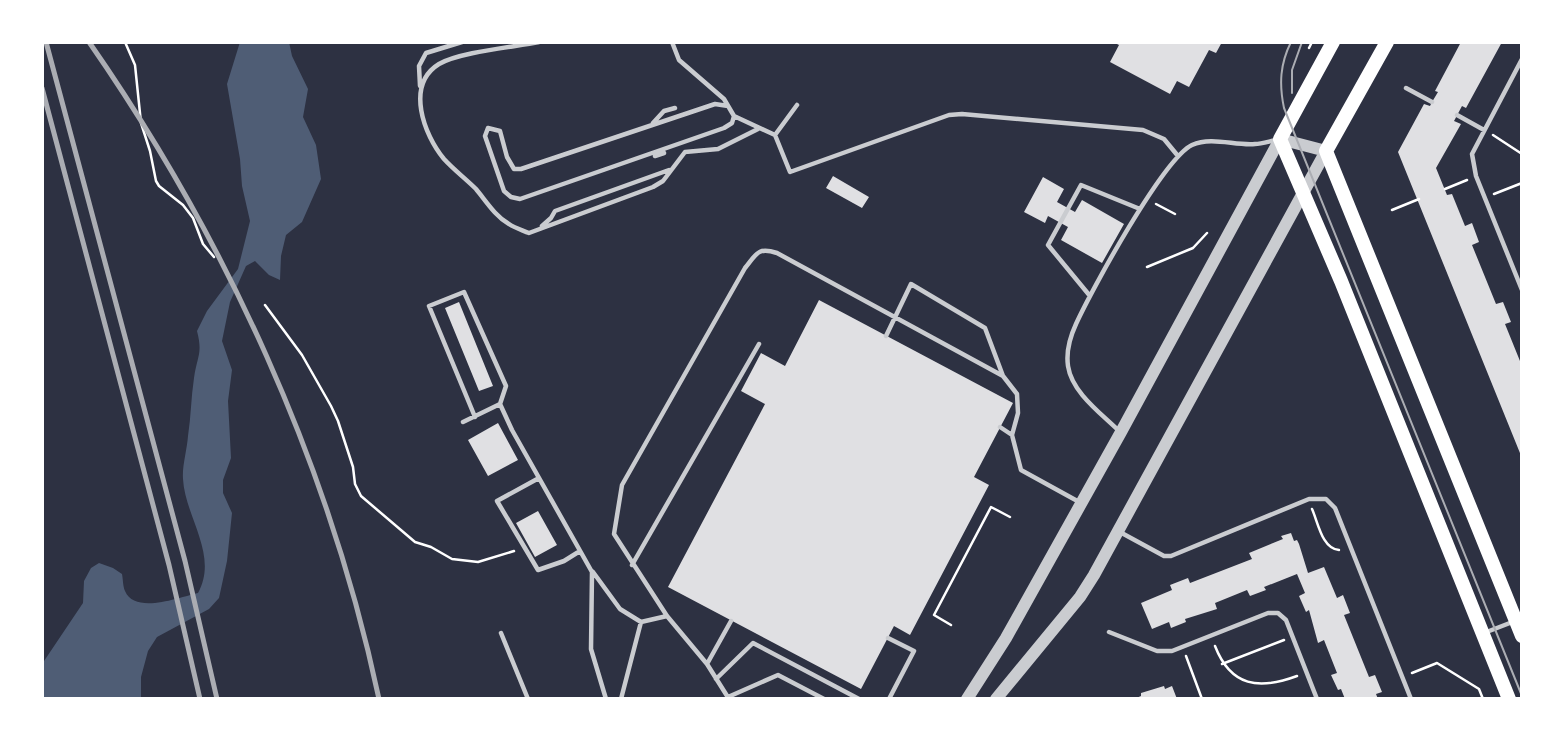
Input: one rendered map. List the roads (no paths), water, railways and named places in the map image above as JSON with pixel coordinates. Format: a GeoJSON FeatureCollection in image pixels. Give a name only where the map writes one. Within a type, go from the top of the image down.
{"type":"FeatureCollection","features":[{"type":"Feature","properties":{"kind":"main road"},"geometry":{"type":"LineString","coordinates":[[1333,42],[1280,139],[1509,699]]}},
{"type":"Feature","properties":{"kind":"main road"},"geometry":{"type":"LineString","coordinates":[[1387,42],[1326,151],[1519,619],[1522,636]]}},
{"type":"Feature","properties":{"kind":"street"},"geometry":{"type":"LineString","coordinates":[[967,699],[1006,638],[1280,139],[1326,151],[1080,597],[996,699]]}},
{"type":"Feature","properties":{"kind":"lane"},"geometry":{"type":"LineString","coordinates":[[462,42],[426,53],[419,66],[423,118],[431,141],[496,215],[509,225],[529,233],[653,187],[663,181],[685,152],[718,149],[758,129]]}},
{"type":"Feature","properties":{"kind":"lane"},"geometry":{"type":"LineString","coordinates":[[420,89],[428,74],[440,64],[468,55],[539,42]]}},
{"type":"Feature","properties":{"kind":"lane"},"geometry":{"type":"LineString","coordinates":[[672,42],[679,60],[724,99],[734,116],[775,135],[790,172],[949,115],[962,114],[1143,130],[1164,139],[1178,156]]}},
{"type":"Feature","properties":{"kind":"lane"},"geometry":{"type":"LineString","coordinates":[[1522,59],[1472,154],[1476,176],[1522,290]]}},
{"type":"Feature","properties":{"kind":"lane"},"geometry":{"type":"LineString","coordinates":[[1406,88],[1432,102]]}},
{"type":"Feature","properties":{"kind":"lane"},"geometry":{"type":"LineString","coordinates":[[728,106],[715,103],[521,169],[514,169],[507,158],[500,131],[488,128],[485,136],[504,191],[511,197],[520,199],[724,128],[732,123],[734,116]]}},
{"type":"Feature","properties":{"kind":"lane"},"geometry":{"type":"LineString","coordinates":[[775,135],[797,105]]}},
{"type":"Feature","properties":{"kind":"lane"},"geometry":{"type":"LineString","coordinates":[[651,125],[664,111],[675,108]]}},
{"type":"Feature","properties":{"kind":"lane"},"geometry":{"type":"LineString","coordinates":[[1457,115],[1485,130]]}},
{"type":"Feature","properties":{"kind":"lane"},"geometry":{"type":"LineString","coordinates":[[1121,432],[1079,391],[1068,370],[1069,345],[1090,296],[1140,209],[1178,156],[1192,145],[1214,141],[1255,144],[1280,139]]}},
{"type":"Feature","properties":{"kind":"lane"},"geometry":{"type":"LineString","coordinates":[[655,156],[664,153],[662,150]]}},
{"type":"Feature","properties":{"kind":"lane"},"geometry":{"type":"LineString","coordinates":[[537,230],[555,211],[670,169]]}},
{"type":"Feature","properties":{"kind":"lane"},"geometry":{"type":"LineString","coordinates":[[1090,296],[1048,245],[1081,185],[1140,209]]}},
{"type":"Feature","properties":{"kind":"lane"},"geometry":{"type":"LineString","coordinates":[[824,699],[778,675],[729,698],[707,664],[667,616],[614,534],[622,485],[745,268],[758,252],[765,250],[777,253],[1003,376]]}},
{"type":"Feature","properties":{"kind":"lane"},"geometry":{"type":"LineString","coordinates":[[886,335],[911,284],[985,328],[1003,376],[1017,394],[1018,413],[1012,435],[1021,470],[1081,503]]}},
{"type":"Feature","properties":{"kind":"lane"},"geometry":{"type":"LineString","coordinates":[[463,422],[474,417],[499,404],[506,386],[464,292],[429,306],[474,417]]}},
{"type":"Feature","properties":{"kind":"lane"},"geometry":{"type":"LineString","coordinates":[[632,565],[759,344]]}},
{"type":"Feature","properties":{"kind":"lane"},"geometry":{"type":"LineString","coordinates":[[499,404],[592,572],[620,609],[641,622],[667,616]]}},
{"type":"Feature","properties":{"kind":"lane"},"geometry":{"type":"LineString","coordinates":[[1000,428],[1012,435]]}},
{"type":"Feature","properties":{"kind":"lane"},"geometry":{"type":"LineString","coordinates":[[539,478],[497,502],[538,570],[564,561],[580,551]]}},
{"type":"Feature","properties":{"kind":"lane"},"geometry":{"type":"LineString","coordinates":[[1118,530],[1164,556],[1171,556],[1309,499],[1326,499],[1335,508],[1411,699]]}},
{"type":"Feature","properties":{"kind":"lane"},"geometry":{"type":"LineString","coordinates":[[592,572],[591,649],[606,699]]}},
{"type":"Feature","properties":{"kind":"lane"},"geometry":{"type":"LineString","coordinates":[[1109,632],[1157,651],[1172,651],[1268,613],[1278,613],[1286,620],[1317,699]]}},
{"type":"Feature","properties":{"kind":"lane"},"geometry":{"type":"LineString","coordinates":[[1483,633],[1519,619]]}},
{"type":"Feature","properties":{"kind":"lane"},"geometry":{"type":"LineString","coordinates":[[707,664],[730,621]]}},
{"type":"Feature","properties":{"kind":"lane"},"geometry":{"type":"LineString","coordinates":[[621,699],[641,622]]}},
{"type":"Feature","properties":{"kind":"lane"},"geometry":{"type":"LineString","coordinates":[[501,633],[528,699]]}},
{"type":"Feature","properties":{"kind":"lane"},"geometry":{"type":"LineString","coordinates":[[888,638],[914,651],[889,699]]}},
{"type":"Feature","properties":{"kind":"lane"},"geometry":{"type":"LineString","coordinates":[[716,678],[753,643],[859,699]]}},
{"type":"Feature","properties":{"kind":"water"},"geometry":{"type":"Polygon","coordinates":[[[240,42],[289,42],[292,56],[308,89],[303,117],[316,145],[321,179],[302,222],[286,235],[281,256],[280,280],[269,275],[255,261],[246,266],[230,302],[222,341],[232,370],[228,401],[231,458],[223,480],[223,493],[232,513],[227,561],[219,598],[209,609],[157,637],[148,651],[141,677],[141,699],[42,699],[42,664],[83,603],[84,581],[91,568],[99,563],[113,568],[122,574],[124,589],[130,598],[148,603],[198,593],[203,579],[203,550],[185,493],[183,469],[199,350],[197,331],[207,311],[238,269],[250,221],[227,84],[240,42]]]}},
{"type":"Feature","properties":{"kind":"tram line"},"geometry":{"type":"LineString","coordinates":[[1291,42],[1282,74],[1284,108],[1522,696]]}},
{"type":"Feature","properties":{"kind":"tram line"},"geometry":{"type":"LineString","coordinates":[[1292,93],[1292,70],[1302,42]]}},
{"type":"Feature","properties":{"kind":"railway"},"geometry":{"type":"LineString","coordinates":[[46,42],[185,561],[217,699]]}},
{"type":"Feature","properties":{"kind":"railway"},"geometry":{"type":"LineString","coordinates":[[89,42],[139,117],[185,195],[228,274],[267,356],[332,525],[358,611],[379,699]]}},
{"type":"Feature","properties":{"kind":"railway"},"geometry":{"type":"LineString","coordinates":[[42,88],[169,565],[200,699]]}}]}
